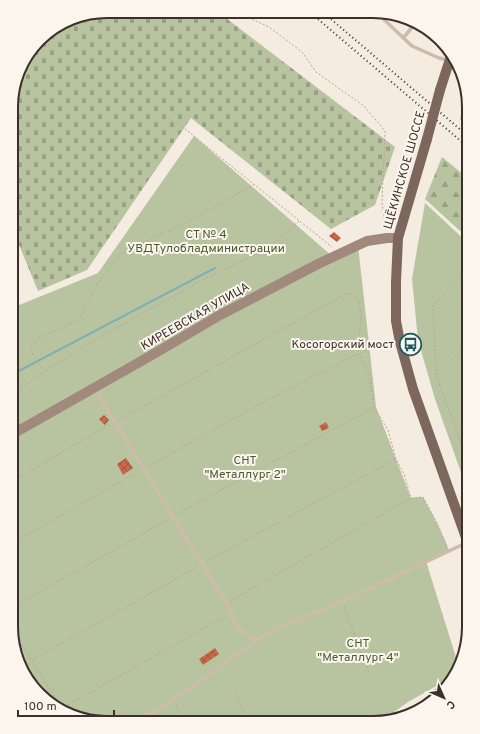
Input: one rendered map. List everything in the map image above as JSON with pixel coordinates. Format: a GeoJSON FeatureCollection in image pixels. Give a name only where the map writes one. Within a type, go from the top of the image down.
{"type":"FeatureCollection","features":[{"type":"Feature","properties":{"kind":"main road","name":"ЩЁКИНСКОЕ ШОССЕ"},"geometry":{"type":"LineString","coordinates":[[449,61],[398,238],[396,321],[400,342],[413,389],[462,527]]}},
{"type":"Feature","properties":{"kind":"street","name":"КИРЕЕВСКАЯ УЛИЦА"},"geometry":{"type":"LineString","coordinates":[[18,431],[220,315],[339,253],[367,241],[398,238]]}},
{"type":"Feature","properties":{"kind":"lane"},"geometry":{"type":"LineString","coordinates":[[383,19],[412,46],[439,58],[447,58]]}},
{"type":"Feature","properties":{"kind":"lane"},"geometry":{"type":"LineString","coordinates":[[403,38],[412,27]]}},
{"type":"Feature","properties":{"kind":"lane"},"geometry":{"type":"LineString","coordinates":[[95,388],[114,422],[203,564],[226,603],[238,628],[256,641]]}},
{"type":"Feature","properties":{"kind":"lane"},"geometry":{"type":"LineString","coordinates":[[147,716],[175,699],[267,633],[343,601],[449,550],[462,546]]}},
{"type":"Feature","properties":{"kind":"path"},"geometry":{"type":"LineString","coordinates":[[250,18],[270,27],[302,52],[316,72],[364,106],[385,131],[382,202],[387,238]]}},
{"type":"Feature","properties":{"kind":"path"},"geometry":{"type":"LineString","coordinates":[[164,117],[179,124],[339,253]]}},
{"type":"Feature","properties":{"kind":"path"},"geometry":{"type":"LineString","coordinates":[[45,371],[36,360],[30,349],[39,338],[79,320],[97,284],[122,253],[191,220],[255,184]]}},
{"type":"Feature","properties":{"kind":"path"},"geometry":{"type":"LineString","coordinates":[[18,390],[45,371],[95,340],[195,284],[267,249],[299,221]]}},
{"type":"Feature","properties":{"kind":"path"},"geometry":{"type":"LineString","coordinates":[[462,275],[433,306],[436,375],[462,448]]}},
{"type":"Feature","properties":{"kind":"path"},"geometry":{"type":"LineString","coordinates":[[18,478],[114,422],[346,294],[352,294],[358,300],[361,313],[358,354],[369,372],[374,407],[388,430],[396,458],[404,474],[412,498]]}},
{"type":"Feature","properties":{"kind":"path"},"geometry":{"type":"LineString","coordinates":[[18,540],[284,391],[376,346],[400,342]]}},
{"type":"Feature","properties":{"kind":"path"},"geometry":{"type":"LineString","coordinates":[[436,375],[462,351]]}},
{"type":"Feature","properties":{"kind":"path"},"geometry":{"type":"LineString","coordinates":[[18,604],[374,407]]}},
{"type":"Feature","properties":{"kind":"path"},"geometry":{"type":"LineString","coordinates":[[458,438],[462,434]]}},
{"type":"Feature","properties":{"kind":"path"},"geometry":{"type":"LineString","coordinates":[[32,660],[396,458]]}},
{"type":"Feature","properties":{"kind":"path"},"geometry":{"type":"LineString","coordinates":[[226,603],[412,498],[422,497],[437,523],[449,550]]}},
{"type":"Feature","properties":{"kind":"path"},"geometry":{"type":"LineString","coordinates":[[343,601],[369,673]]}},
{"type":"Feature","properties":{"kind":"path"},"geometry":{"type":"LineString","coordinates":[[66,706],[230,614]]}},
{"type":"Feature","properties":{"kind":"path"},"geometry":{"type":"LineString","coordinates":[[19,640],[57,701]]}},
{"type":"Feature","properties":{"kind":"path"},"geometry":{"type":"LineString","coordinates":[[236,693],[245,716]]}},
{"type":"Feature","properties":{"kind":"path"},"geometry":{"type":"LineString","coordinates":[[175,699],[181,716]]}},
{"type":"Feature","properties":{"kind":"green space"},"geometry":{"type":"Polygon","coordinates":[[[107,18],[226,18],[395,147],[375,205],[331,229],[191,118],[87,270],[38,291],[18,242],[19,95],[23,78],[33,57],[48,40],[68,27],[84,21],[107,18]]]}},
{"type":"Feature","properties":{"kind":"green space"},"geometry":{"type":"Polygon","coordinates":[[[462,110],[462,121],[460,119],[462,110]]]}},
{"type":"Feature","properties":{"kind":"green space","name":"СНТ \"Металлург 2\""},"geometry":{"type":"Polygon","coordinates":[[[194,136],[332,256],[358,245],[376,407],[411,498],[423,497],[449,550],[426,561],[456,658],[446,678],[424,678],[424,693],[391,714],[373,716],[107,716],[84,713],[62,704],[53,698],[36,681],[30,672],[23,656],[18,633],[18,306],[98,273],[194,136]]]}},
{"type":"Feature","properties":{"kind":"green space"},"geometry":{"type":"Polygon","coordinates":[[[442,157],[462,173],[462,233],[425,199],[442,157]]]}},
{"type":"Feature","properties":{"kind":"green space"},"geometry":{"type":"Polygon","coordinates":[[[425,203],[462,237],[462,475],[435,399],[418,340],[412,279],[425,203]]]}},
{"type":"Feature","properties":{"kind":"building"},"geometry":{"type":"Polygon","coordinates":[[[334,232],[341,238],[337,242],[329,236],[334,232]]]}},
{"type":"Feature","properties":{"kind":"building"},"geometry":{"type":"Polygon","coordinates":[[[104,415],[109,420],[105,425],[99,419],[104,415]]]}},
{"type":"Feature","properties":{"kind":"building"},"geometry":{"type":"Polygon","coordinates":[[[326,422],[329,428],[322,431],[319,426],[326,422]]]}},
{"type":"Feature","properties":{"kind":"building"},"geometry":{"type":"Polygon","coordinates":[[[126,458],[133,468],[123,475],[117,464],[126,458]]]}},
{"type":"Feature","properties":{"kind":"building"},"geometry":{"type":"Polygon","coordinates":[[[215,648],[219,654],[203,665],[199,659],[215,648]]]}},
{"type":"Feature","properties":{"kind":"waterway"},"geometry":{"type":"LineString","coordinates":[[18,371],[215,268]]}},
{"type":"Feature","properties":{"kind":"railway"},"geometry":{"type":"LineString","coordinates":[[317,18],[462,142]]}},
{"type":"Feature","properties":{"kind":"railway"},"geometry":{"type":"LineString","coordinates":[[330,18],[462,131]]}},
{"type":"Feature","properties":{"kind":"place","name":"Косогорский мост"},"geometry":{"type":"Point","coordinates":[410,344]}},
{"type":"Feature","properties":{"kind":"park label","name":"СТ № 4 УВДТулобладминистрации"},"geometry":{"type":"Point","coordinates":[206,241]}},
{"type":"Feature","properties":{"kind":"park label","name":"СНТ \"Металлург 4\""},"geometry":{"type":"Point","coordinates":[358,650]}}]}
